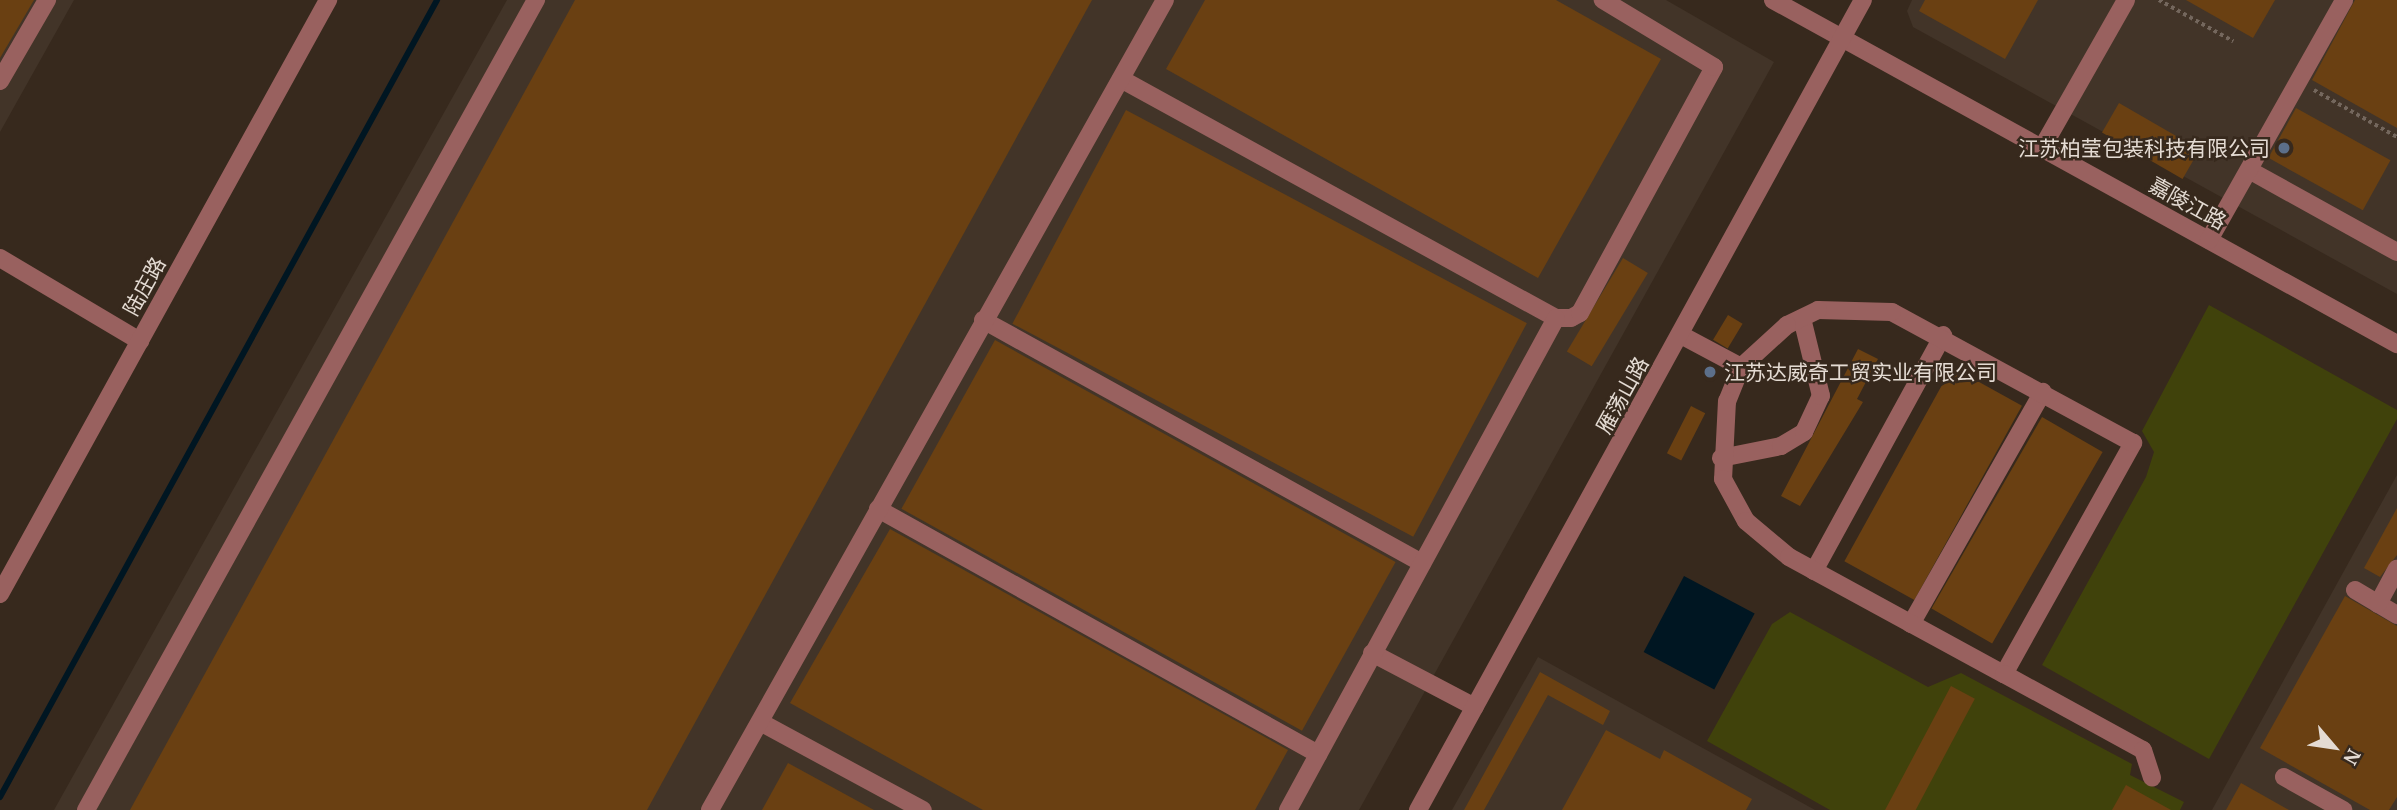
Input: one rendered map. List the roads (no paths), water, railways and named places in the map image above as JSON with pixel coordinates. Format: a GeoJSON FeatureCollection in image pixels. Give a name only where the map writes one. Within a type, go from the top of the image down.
{"type":"FeatureCollection","features":[{"type":"Feature","properties":{"kind":"street"},"geometry":{"type":"LineString","coordinates":[[0,81],[47,0]]}},
{"type":"Feature","properties":{"kind":"street","name":"陆庄路"},"geometry":{"type":"LineString","coordinates":[[0,594],[328,0]]}},
{"type":"Feature","properties":{"kind":"street"},"geometry":{"type":"LineString","coordinates":[[86,810],[536,0]]}},
{"type":"Feature","properties":{"kind":"street"},"geometry":{"type":"LineString","coordinates":[[710,810],[1165,0]]}},
{"type":"Feature","properties":{"kind":"street"},"geometry":{"type":"LineString","coordinates":[[1121,79],[1556,318],[1580,313],[1714,67],[1603,0]]}},
{"type":"Feature","properties":{"kind":"street","name":"嘉陵江路"},"geometry":{"type":"LineString","coordinates":[[1773,0],[2397,344]]}},
{"type":"Feature","properties":{"kind":"street","name":"雁荡山路"},"geometry":{"type":"LineString","coordinates":[[1418,810],[1863,0]]}},
{"type":"Feature","properties":{"kind":"street"},"geometry":{"type":"LineString","coordinates":[[2042,148],[2126,0]]}},
{"type":"Feature","properties":{"kind":"street"},"geometry":{"type":"LineString","coordinates":[[2209,240],[2344,0]]}},
{"type":"Feature","properties":{"kind":"street"},"geometry":{"type":"LineString","coordinates":[[2249,170],[2397,253]]}},
{"type":"Feature","properties":{"kind":"street"},"geometry":{"type":"LineString","coordinates":[[0,258],[140,341]]}},
{"type":"Feature","properties":{"kind":"street"},"geometry":{"type":"LineString","coordinates":[[2004,674],[2133,443],[1943,335],[1892,312],[1856,306],[1802,318],[1741,367],[1727,401],[1721,458],[1723,479],[1746,521],[1814,571],[2143,750],[2152,778]]}},
{"type":"Feature","properties":{"kind":"street"},"geometry":{"type":"LineString","coordinates":[[1287,810],[1556,318]]}},
{"type":"Feature","properties":{"kind":"street"},"geometry":{"type":"LineString","coordinates":[[1721,458],[1781,446],[1804,432],[1821,396],[1802,318]]}},
{"type":"Feature","properties":{"kind":"street"},"geometry":{"type":"LineString","coordinates":[[983,320],[1422,562]]}},
{"type":"Feature","properties":{"kind":"street"},"geometry":{"type":"LineString","coordinates":[[1681,335],[1741,367]]}},
{"type":"Feature","properties":{"kind":"street"},"geometry":{"type":"LineString","coordinates":[[1814,571],[1943,335]]}},
{"type":"Feature","properties":{"kind":"street"},"geometry":{"type":"LineString","coordinates":[[1911,624],[2043,392]]}},
{"type":"Feature","properties":{"kind":"street"},"geometry":{"type":"LineString","coordinates":[[878,509],[1318,754]]}},
{"type":"Feature","properties":{"kind":"street"},"geometry":{"type":"LineString","coordinates":[[2378,604],[2397,569]]}},
{"type":"Feature","properties":{"kind":"street"},"geometry":{"type":"LineString","coordinates":[[2355,590],[2397,615]]}},
{"type":"Feature","properties":{"kind":"street"},"geometry":{"type":"LineString","coordinates":[[1373,653],[1475,707]]}},
{"type":"Feature","properties":{"kind":"street"},"geometry":{"type":"LineString","coordinates":[[760,722],[923,810]]}},
{"type":"Feature","properties":{"kind":"street"},"geometry":{"type":"LineString","coordinates":[[2284,777],[2343,810]]}},
{"type":"Feature","properties":{"kind":"water"},"geometry":{"type":"Polygon","coordinates":[[[1684,576],[1755,614],[1714,689],[1644,652],[1684,576]]]}},
{"type":"Feature","properties":{"kind":"waterway"},"geometry":{"type":"LineString","coordinates":[[0,797],[437,0]]}},
{"type":"Feature","properties":{"kind":"place","name":"江苏柏莹包装科技有限公司"},"geometry":{"type":"Point","coordinates":[2284,148]}},
{"type":"Feature","properties":{"kind":"place","name":"江苏达威奇工贸实业有限公司"},"geometry":{"type":"Point","coordinates":[1710,372]}}]}
